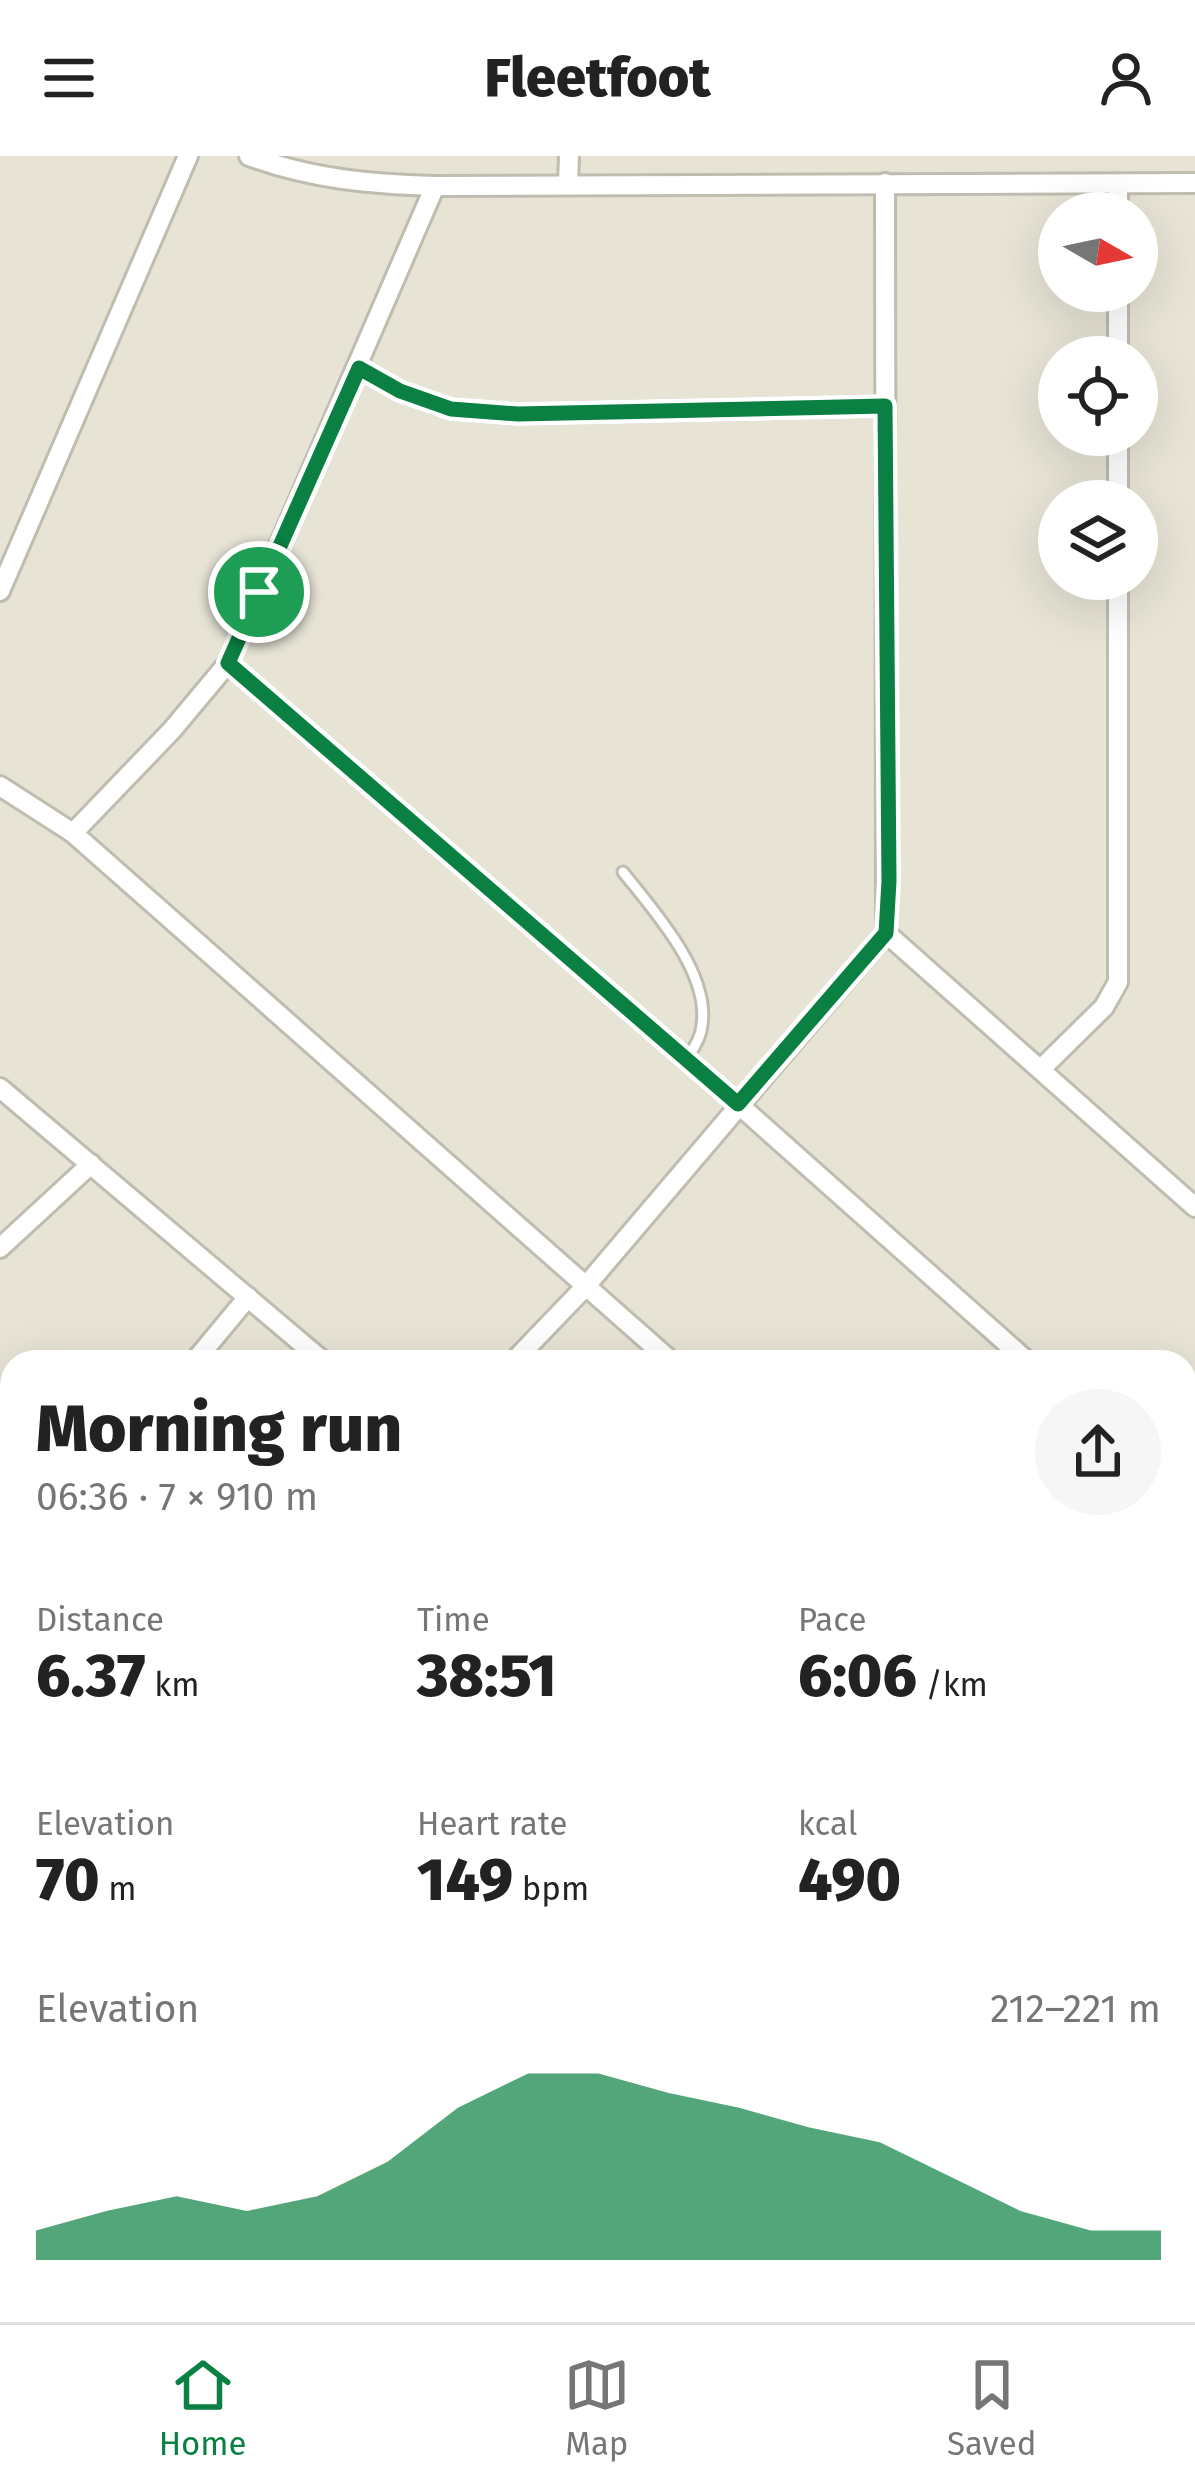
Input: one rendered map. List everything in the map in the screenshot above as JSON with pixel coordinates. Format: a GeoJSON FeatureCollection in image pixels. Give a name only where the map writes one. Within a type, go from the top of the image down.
{"type":"FeatureCollection","features":[{"type":"Feature","properties":{"kind":"street"},"geometry":{"type":"LineString","coordinates":[[0,592],[188,156]]}},
{"type":"Feature","properties":{"kind":"street"},"geometry":{"type":"LineString","coordinates":[[249,156],[293,172],[353,183],[436,186],[1195,183]]}},
{"type":"Feature","properties":{"kind":"street"},"geometry":{"type":"LineString","coordinates":[[568,156],[568,183]]}},
{"type":"Feature","properties":{"kind":"street"},"geometry":{"type":"LineString","coordinates":[[525,1350],[585,1287],[886,933],[885,183]]}},
{"type":"Feature","properties":{"kind":"street"},"geometry":{"type":"LineString","coordinates":[[1118,184],[1118,192]]}},
{"type":"Feature","properties":{"kind":"street"},"geometry":{"type":"LineString","coordinates":[[73,833],[172,730],[228,663],[436,186]]}},
{"type":"Feature","properties":{"kind":"street"},"geometry":{"type":"LineString","coordinates":[[359,368],[400,391],[451,409],[473,411],[885,406]]}},
{"type":"Feature","properties":{"kind":"street"},"geometry":{"type":"LineString","coordinates":[[1042,1068],[1104,1007],[1118,982],[1118,600]]}},
{"type":"Feature","properties":{"kind":"street"},"geometry":{"type":"LineString","coordinates":[[228,663],[1015,1350]]}},
{"type":"Feature","properties":{"kind":"street"},"geometry":{"type":"LineString","coordinates":[[0,786],[73,833],[658,1350]]}},
{"type":"Feature","properties":{"kind":"street"},"geometry":{"type":"LineString","coordinates":[[886,933],[1195,1207]]}},
{"type":"Feature","properties":{"kind":"street"},"geometry":{"type":"LineString","coordinates":[[0,1088],[310,1350]]}},
{"type":"Feature","properties":{"kind":"street"},"geometry":{"type":"LineString","coordinates":[[0,1248],[91,1164]]}},
{"type":"Feature","properties":{"kind":"street"},"geometry":{"type":"LineString","coordinates":[[204,1350],[248,1297]]}},
{"type":"Feature","properties":{"kind":"lane"},"geometry":{"type":"LineString","coordinates":[[623,872],[674,938],[695,985],[703,1023],[686,1060]]}},
{"type":"Feature","properties":{"kind":"route"},"geometry":{"type":"LineString","coordinates":[[359,368],[400,391],[451,409],[518,414],[885,406],[886,933],[738,1104],[228,663],[259,592],[359,368]]}}]}
